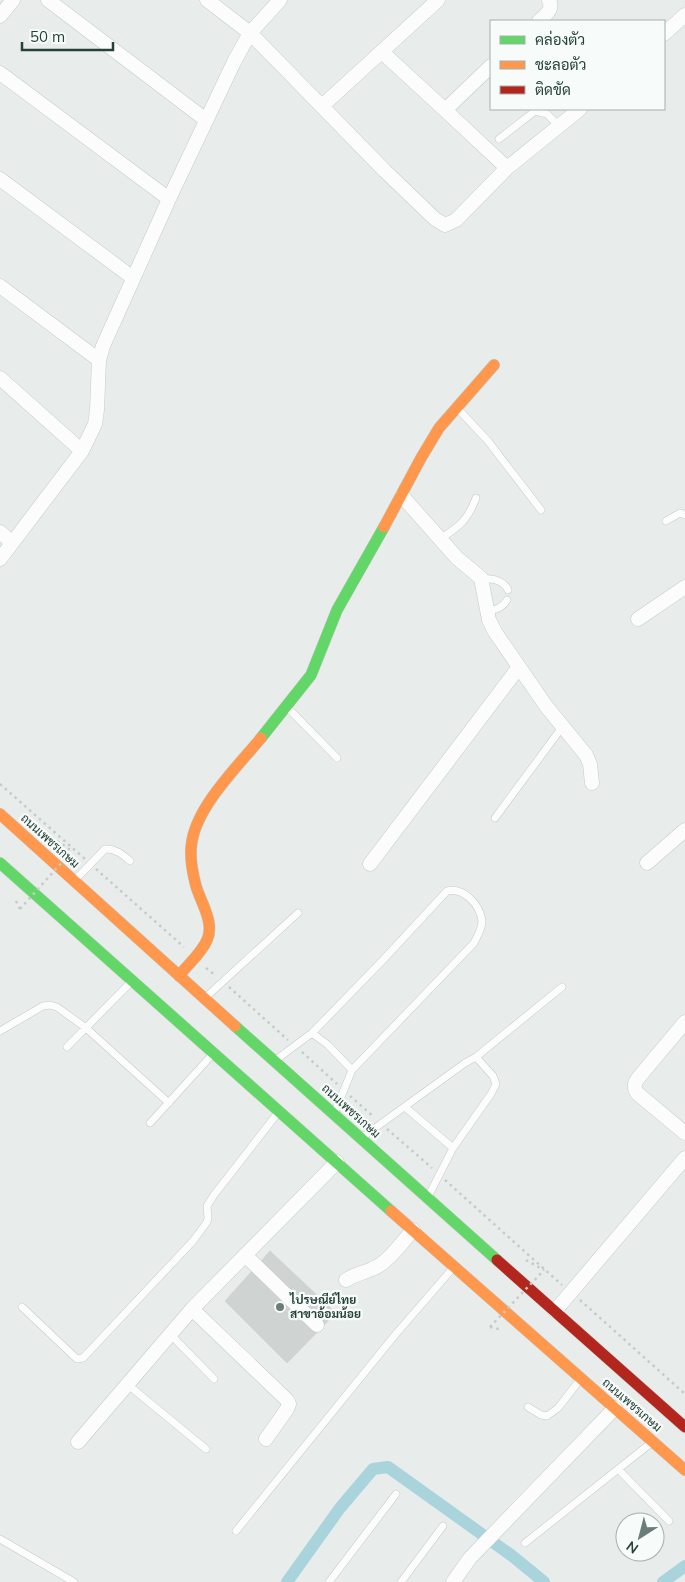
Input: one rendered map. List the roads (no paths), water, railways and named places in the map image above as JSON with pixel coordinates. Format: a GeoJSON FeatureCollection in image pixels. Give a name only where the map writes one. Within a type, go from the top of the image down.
{"type":"FeatureCollection","features":[{"type":"Feature","properties":{"kind":"main road"},"geometry":{"type":"LineString","coordinates":[[179,976],[205,944],[209,934],[209,921],[195,884],[190,854],[197,820],[208,803],[310,676],[336,610],[439,428],[494,365]]}},
{"type":"Feature","properties":{"kind":"main road","name":"ถนนเพชรเกษม"},"geometry":{"type":"LineString","coordinates":[[0,814],[334,1115],[685,1427]]}},
{"type":"Feature","properties":{"kind":"main road","name":"ถนนเพชรเกษม"},"geometry":{"type":"LineString","coordinates":[[0,863],[131,982],[685,1470]]}},
{"type":"Feature","properties":{"kind":"street"},"geometry":{"type":"LineString","coordinates":[[0,16],[14,0]]}},
{"type":"Feature","properties":{"kind":"street"},"geometry":{"type":"LineString","coordinates":[[48,0],[206,120]]}},
{"type":"Feature","properties":{"kind":"street"},"geometry":{"type":"LineString","coordinates":[[207,0],[250,33],[435,219],[445,225],[456,220],[507,168],[579,110]]}},
{"type":"Feature","properties":{"kind":"street"},"geometry":{"type":"LineString","coordinates":[[0,559],[82,451],[95,424],[99,360],[133,278],[206,120],[250,33],[280,0]]}},
{"type":"Feature","properties":{"kind":"street"},"geometry":{"type":"LineString","coordinates":[[322,106],[438,0]]}},
{"type":"Feature","properties":{"kind":"street"},"geometry":{"type":"LineString","coordinates":[[539,20],[550,11],[550,0]]}},
{"type":"Feature","properties":{"kind":"street"},"geometry":{"type":"LineString","coordinates":[[665,33],[685,15]]}},
{"type":"Feature","properties":{"kind":"street"},"geometry":{"type":"LineString","coordinates":[[382,52],[507,168]]}},
{"type":"Feature","properties":{"kind":"street"},"geometry":{"type":"LineString","coordinates":[[445,110],[490,67]]}},
{"type":"Feature","properties":{"kind":"street"},"geometry":{"type":"LineString","coordinates":[[0,73],[169,199]]}},
{"type":"Feature","properties":{"kind":"street"},"geometry":{"type":"LineString","coordinates":[[0,179],[133,278]]}},
{"type":"Feature","properties":{"kind":"street"},"geometry":{"type":"LineString","coordinates":[[0,286],[99,360]]}},
{"type":"Feature","properties":{"kind":"street"},"geometry":{"type":"LineString","coordinates":[[0,378],[82,451]]}},
{"type":"Feature","properties":{"kind":"street"},"geometry":{"type":"LineString","coordinates":[[402,496],[457,558],[481,578],[489,620],[495,632],[546,706],[590,764],[592,784]]}},
{"type":"Feature","properties":{"kind":"street"},"geometry":{"type":"LineString","coordinates":[[0,532],[12,543]]}},
{"type":"Feature","properties":{"kind":"street"},"geometry":{"type":"LineString","coordinates":[[638,619],[685,587]]}},
{"type":"Feature","properties":{"kind":"street"},"geometry":{"type":"LineString","coordinates":[[370,864],[519,667]]}},
{"type":"Feature","properties":{"kind":"street"},"geometry":{"type":"LineString","coordinates":[[647,863],[685,830]]}},
{"type":"Feature","properties":{"kind":"street"},"geometry":{"type":"LineString","coordinates":[[685,1022],[634,1083],[634,1089],[685,1133]]}},
{"type":"Feature","properties":{"kind":"street"},"geometry":{"type":"LineString","coordinates":[[555,1311],[685,1159]]}},
{"type":"Feature","properties":{"kind":"street"},"geometry":{"type":"LineString","coordinates":[[78,1442],[192,1308],[337,1162]]}},
{"type":"Feature","properties":{"kind":"street"},"geometry":{"type":"LineString","coordinates":[[346,1280],[372,1270],[383,1263],[413,1230]]}},
{"type":"Feature","properties":{"kind":"street"},"geometry":{"type":"LineString","coordinates":[[245,1255],[317,1325]]}},
{"type":"Feature","properties":{"kind":"street"},"geometry":{"type":"LineString","coordinates":[[192,1308],[287,1400],[289,1404],[288,1409],[266,1439]]}},
{"type":"Feature","properties":{"kind":"street"},"geometry":{"type":"LineString","coordinates":[[453,1582],[470,1558],[615,1408]]}},
{"type":"Feature","properties":{"kind":"lane"},"geometry":{"type":"LineString","coordinates":[[499,139],[535,111],[546,114],[559,126]]}},
{"type":"Feature","properties":{"kind":"lane"},"geometry":{"type":"LineString","coordinates":[[456,407],[488,441],[541,510]]}},
{"type":"Feature","properties":{"kind":"lane"},"geometry":{"type":"LineString","coordinates":[[440,538],[463,523],[470,513],[476,498]]}},
{"type":"Feature","properties":{"kind":"lane"},"geometry":{"type":"LineString","coordinates":[[666,521],[680,513],[685,515]]}},
{"type":"Feature","properties":{"kind":"lane"},"geometry":{"type":"LineString","coordinates":[[481,578],[502,582],[508,590]]}},
{"type":"Feature","properties":{"kind":"lane"},"geometry":{"type":"LineString","coordinates":[[488,611],[499,609],[507,600]]}},
{"type":"Feature","properties":{"kind":"lane"},"geometry":{"type":"LineString","coordinates":[[287,706],[337,758]]}},
{"type":"Feature","properties":{"kind":"lane"},"geometry":{"type":"LineString","coordinates":[[495,818],[563,726]]}},
{"type":"Feature","properties":{"kind":"lane"},"geometry":{"type":"LineString","coordinates":[[74,882],[105,849],[118,852],[130,861]]}},
{"type":"Feature","properties":{"kind":"lane"},"geometry":{"type":"LineString","coordinates":[[275,1060],[312,1033],[447,891],[454,889],[462,892],[470,899],[478,909],[482,922],[474,943],[352,1070],[334,1115]]}},
{"type":"Feature","properties":{"kind":"lane"},"geometry":{"type":"LineString","coordinates":[[204,998],[298,913]]}},
{"type":"Feature","properties":{"kind":"lane"},"geometry":{"type":"LineString","coordinates":[[67,1048],[131,982]]}},
{"type":"Feature","properties":{"kind":"lane"},"geometry":{"type":"LineString","coordinates":[[361,1138],[476,1057],[562,987]]}},
{"type":"Feature","properties":{"kind":"lane"},"geometry":{"type":"LineString","coordinates":[[0,1030],[44,1006],[57,1007],[86,1028],[168,1102]]}},
{"type":"Feature","properties":{"kind":"lane"},"geometry":{"type":"LineString","coordinates":[[312,1033],[328,1045],[352,1070]]}},
{"type":"Feature","properties":{"kind":"lane"},"geometry":{"type":"LineString","coordinates":[[150,1123],[213,1054]]}},
{"type":"Feature","properties":{"kind":"lane"},"geometry":{"type":"LineString","coordinates":[[427,1198],[453,1148],[496,1084],[494,1076],[476,1057]]}},
{"type":"Feature","properties":{"kind":"lane"},"geometry":{"type":"LineString","coordinates":[[405,1107],[453,1148]]}},
{"type":"Feature","properties":{"kind":"lane"},"geometry":{"type":"LineString","coordinates":[[22,1307],[77,1358],[83,1358],[193,1241],[207,1222],[207,1206],[214,1195],[278,1112]]}},
{"type":"Feature","properties":{"kind":"lane"},"geometry":{"type":"LineString","coordinates":[[236,1531],[454,1266]]}},
{"type":"Feature","properties":{"kind":"lane"},"geometry":{"type":"LineString","coordinates":[[170,1333],[214,1379]]}},
{"type":"Feature","properties":{"kind":"lane"},"geometry":{"type":"LineString","coordinates":[[528,1407],[540,1416],[547,1416],[558,1408],[580,1378]]}},
{"type":"Feature","properties":{"kind":"lane"},"geometry":{"type":"LineString","coordinates":[[128,1384],[206,1449]]}},
{"type":"Feature","properties":{"kind":"lane"},"geometry":{"type":"LineString","coordinates":[[525,1543],[653,1441]]}},
{"type":"Feature","properties":{"kind":"lane"},"geometry":{"type":"LineString","coordinates":[[618,1468],[669,1521]]}},
{"type":"Feature","properties":{"kind":"lane"},"geometry":{"type":"LineString","coordinates":[[329,1582],[396,1494]]}},
{"type":"Feature","properties":{"kind":"lane"},"geometry":{"type":"LineString","coordinates":[[401,1582],[443,1526]]}},
{"type":"Feature","properties":{"kind":"lane"},"geometry":{"type":"LineString","coordinates":[[0,1539],[74,1582]]}},
{"type":"Feature","properties":{"kind":"waterway"},"geometry":{"type":"LineString","coordinates":[[287,1582],[340,1508],[373,1469],[388,1467],[511,1555],[544,1582]]}},
{"type":"Feature","properties":{"kind":"waterway"},"geometry":{"type":"LineString","coordinates":[[663,1582],[685,1566]]}},
{"type":"Feature","properties":{"kind":"place","name":"ไปรษณีย์ไทย สาขาอ้อมน้อย"},"geometry":{"type":"Point","coordinates":[280,1307]}}]}
